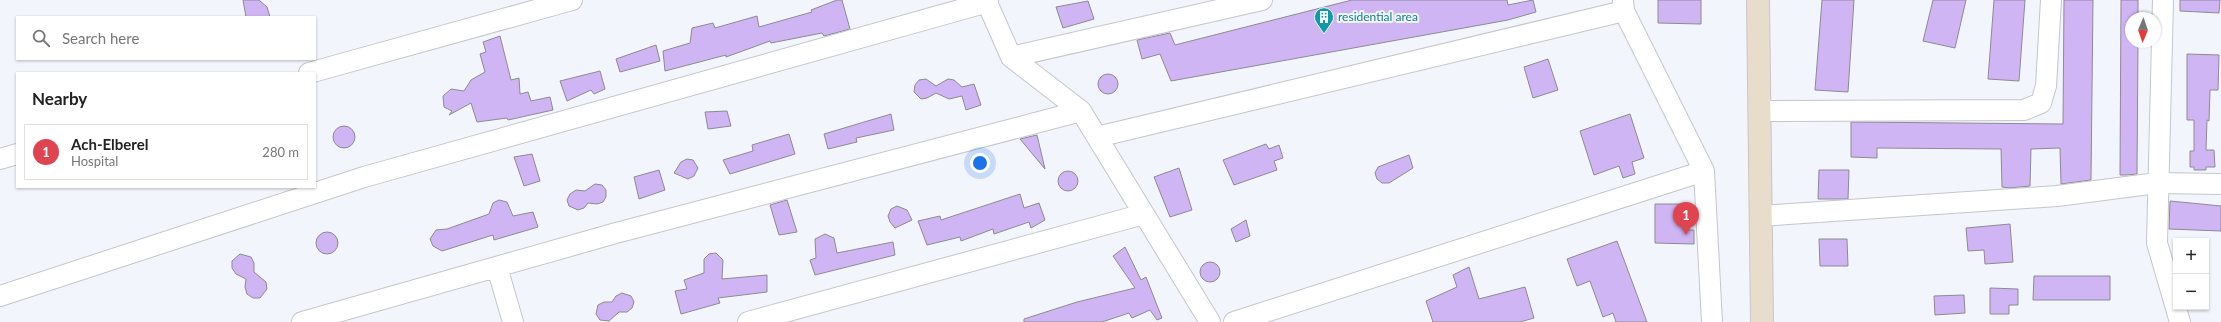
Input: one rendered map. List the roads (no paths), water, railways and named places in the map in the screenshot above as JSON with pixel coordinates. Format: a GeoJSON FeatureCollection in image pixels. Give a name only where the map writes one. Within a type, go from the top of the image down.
{"type":"FeatureCollection","features":[{"type":"Feature","properties":{"kind":"main road"},"geometry":{"type":"LineString","coordinates":[[1758,0],[1762,322]]}},
{"type":"Feature","properties":{"kind":"street"},"geometry":{"type":"LineString","coordinates":[[313,72],[572,0]]}},
{"type":"Feature","properties":{"kind":"street"},"geometry":{"type":"LineString","coordinates":[[1011,57],[1262,0]]}},
{"type":"Feature","properties":{"kind":"street"},"geometry":{"type":"LineString","coordinates":[[1759,110],[2024,110],[2041,103],[2046,86],[2051,0]]}},
{"type":"Feature","properties":{"kind":"street"},"geometry":{"type":"LineString","coordinates":[[2163,0],[2157,183],[2157,243],[2180,322]]}},
{"type":"Feature","properties":{"kind":"street"},"geometry":{"type":"LineString","coordinates":[[0,296],[364,177],[987,1],[1011,57],[1081,111],[1210,322]]}},
{"type":"Feature","properties":{"kind":"street"},"geometry":{"type":"LineString","coordinates":[[1098,137],[1624,6],[1704,171],[1712,322]]}},
{"type":"Feature","properties":{"kind":"street"},"geometry":{"type":"LineString","coordinates":[[302,322],[497,268],[616,233],[1081,111]]}},
{"type":"Feature","properties":{"kind":"street"},"geometry":{"type":"LineString","coordinates":[[0,158],[16,154]]}},
{"type":"Feature","properties":{"kind":"street"},"geometry":{"type":"LineString","coordinates":[[1234,322],[1704,171]]}},
{"type":"Feature","properties":{"kind":"street"},"geometry":{"type":"LineString","coordinates":[[1760,216],[2057,196],[2157,183],[2221,184]]}},
{"type":"Feature","properties":{"kind":"street"},"geometry":{"type":"LineString","coordinates":[[748,322],[1144,214]]}},
{"type":"Feature","properties":{"kind":"street"},"geometry":{"type":"LineString","coordinates":[[497,268],[513,322]]}},
{"type":"Feature","properties":{"kind":"place","name":"residential area"},"geometry":{"type":"Point","coordinates":[1324,34]}},
{"type":"Feature","properties":{"kind":"place","name":"Ach-Elberel"},"geometry":{"type":"Point","coordinates":[1686,235]}}]}
